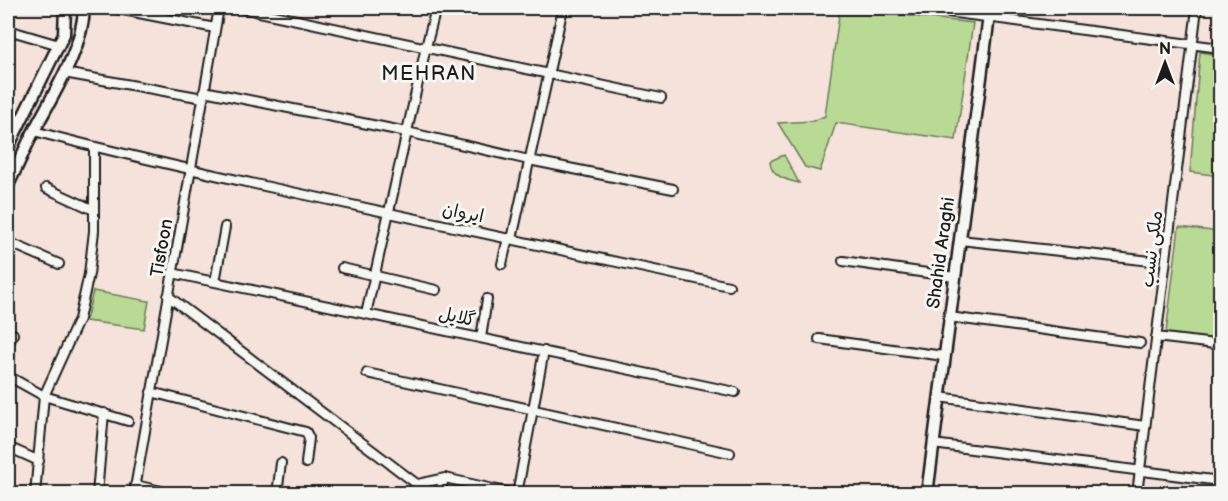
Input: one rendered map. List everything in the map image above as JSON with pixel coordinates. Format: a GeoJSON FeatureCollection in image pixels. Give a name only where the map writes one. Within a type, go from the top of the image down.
{"type":"FeatureCollection","features":[{"type":"Feature","properties":{"kind":"main road"},"geometry":{"type":"LineString","coordinates":[[8,147],[64,34],[65,8]]}},
{"type":"Feature","properties":{"kind":"main road"},"geometry":{"type":"LineString","coordinates":[[8,184],[77,46],[84,8]]}},
{"type":"Feature","properties":{"kind":"main road","name":"Shahid Araghi"},"geometry":{"type":"LineString","coordinates":[[927,494],[990,12]]}},
{"type":"Feature","properties":{"kind":"street"},"geometry":{"type":"LineString","coordinates":[[113,8],[215,28]]}},
{"type":"Feature","properties":{"kind":"street","name":"Tisfoon"},"geometry":{"type":"LineString","coordinates":[[134,489],[219,8]]}},
{"type":"Feature","properties":{"kind":"street"},"geometry":{"type":"LineString","coordinates":[[241,8],[661,98]]}},
{"type":"Feature","properties":{"kind":"street"},"geometry":{"type":"LineString","coordinates":[[366,314],[436,8]]}},
{"type":"Feature","properties":{"kind":"street"},"geometry":{"type":"LineString","coordinates":[[502,264],[530,160],[563,8]]}},
{"type":"Feature","properties":{"kind":"street"},"geometry":{"type":"LineString","coordinates":[[917,8],[990,12],[1221,48]]}},
{"type":"Feature","properties":{"kind":"street","name":"ملکی نسب"},"geometry":{"type":"LineString","coordinates":[[1137,494],[1197,8]]}},
{"type":"Feature","properties":{"kind":"street"},"geometry":{"type":"LineString","coordinates":[[8,30],[59,45]]}},
{"type":"Feature","properties":{"kind":"street"},"geometry":{"type":"LineString","coordinates":[[64,73],[204,95],[407,132],[673,189]]}},
{"type":"Feature","properties":{"kind":"street","name":"ایروان"},"geometry":{"type":"LineString","coordinates":[[34,131],[94,148],[388,214],[729,286]]}},
{"type":"Feature","properties":{"kind":"street"},"geometry":{"type":"LineString","coordinates":[[35,494],[44,396],[79,319],[89,274],[94,231],[94,148]]}},
{"type":"Feature","properties":{"kind":"street"},"geometry":{"type":"LineString","coordinates":[[46,188],[94,210]]}},
{"type":"Feature","properties":{"kind":"street"},"geometry":{"type":"LineString","coordinates":[[215,282],[225,227]]}},
{"type":"Feature","properties":{"kind":"street"},"geometry":{"type":"LineString","coordinates":[[960,240],[1150,261]]}},
{"type":"Feature","properties":{"kind":"street"},"geometry":{"type":"LineString","coordinates":[[8,242],[59,264]]}},
{"type":"Feature","properties":{"kind":"street"},"geometry":{"type":"LineString","coordinates":[[843,261],[955,277]]}},
{"type":"Feature","properties":{"kind":"street"},"geometry":{"type":"LineString","coordinates":[[342,268],[436,290]]}},
{"type":"Feature","properties":{"kind":"street","name":"گلایل"},"geometry":{"type":"LineString","coordinates":[[172,273],[735,392]]}},
{"type":"Feature","properties":{"kind":"street"},"geometry":{"type":"LineString","coordinates":[[168,296],[430,494]]}},
{"type":"Feature","properties":{"kind":"street"},"geometry":{"type":"LineString","coordinates":[[481,338],[487,299]]}},
{"type":"Feature","properties":{"kind":"street"},"geometry":{"type":"LineString","coordinates":[[950,317],[1140,343]]}},
{"type":"Feature","properties":{"kind":"street"},"geometry":{"type":"LineString","coordinates":[[8,345],[13,334]]}},
{"type":"Feature","properties":{"kind":"street"},"geometry":{"type":"LineString","coordinates":[[1156,337],[1215,344]]}},
{"type":"Feature","properties":{"kind":"street"},"geometry":{"type":"LineString","coordinates":[[819,339],[944,356]]}},
{"type":"Feature","properties":{"kind":"street"},"geometry":{"type":"LineString","coordinates":[[418,484],[446,478],[516,494],[544,351]]}},
{"type":"Feature","properties":{"kind":"street"},"geometry":{"type":"LineString","coordinates":[[367,373],[730,453]]}},
{"type":"Feature","properties":{"kind":"street"},"geometry":{"type":"LineString","coordinates":[[8,376],[44,396],[128,421]]}},
{"type":"Feature","properties":{"kind":"street"},"geometry":{"type":"LineString","coordinates":[[152,392],[306,432],[309,438],[306,463]]}},
{"type":"Feature","properties":{"kind":"street"},"geometry":{"type":"LineString","coordinates":[[939,397],[1145,426]]}},
{"type":"Feature","properties":{"kind":"street"},"geometry":{"type":"LineString","coordinates":[[97,494],[104,413]]}},
{"type":"Feature","properties":{"kind":"street"},"geometry":{"type":"LineString","coordinates":[[933,444],[1221,481]]}},
{"type":"Feature","properties":{"kind":"street"},"geometry":{"type":"LineString","coordinates":[[8,447],[39,461]]}},
{"type":"Feature","properties":{"kind":"street"},"geometry":{"type":"LineString","coordinates":[[277,494],[281,463]]}},
{"type":"Feature","properties":{"kind":"street"},"geometry":{"type":"LineString","coordinates":[[438,494],[446,478]]}},
{"type":"Feature","properties":{"kind":"street"},"geometry":{"type":"LineString","coordinates":[[134,489],[174,494]]}},
{"type":"Feature","properties":{"kind":"green space"},"geometry":{"type":"Polygon","coordinates":[[[840,8],[973,23],[956,140],[836,123],[820,171],[805,167],[778,123],[813,121],[825,116],[840,8]]]}},
{"type":"Feature","properties":{"kind":"green space"},"geometry":{"type":"Polygon","coordinates":[[[1200,52],[1220,55],[1220,176],[1190,172],[1200,52]]]}},
{"type":"Feature","properties":{"kind":"green space"},"geometry":{"type":"Polygon","coordinates":[[[784,155],[799,183],[784,179],[773,170],[770,161],[784,155]]]}},
{"type":"Feature","properties":{"kind":"green space"},"geometry":{"type":"Polygon","coordinates":[[[1179,227],[1220,232],[1220,341],[1166,333],[1179,227]]]}},
{"type":"Feature","properties":{"kind":"green space"},"geometry":{"type":"Polygon","coordinates":[[[93,291],[149,301],[144,329],[86,321],[93,291]]]}},
{"type":"Feature","properties":{"kind":"district","name":"MEHRAN"},"geometry":{"type":"Point","coordinates":[429,74]}}]}
